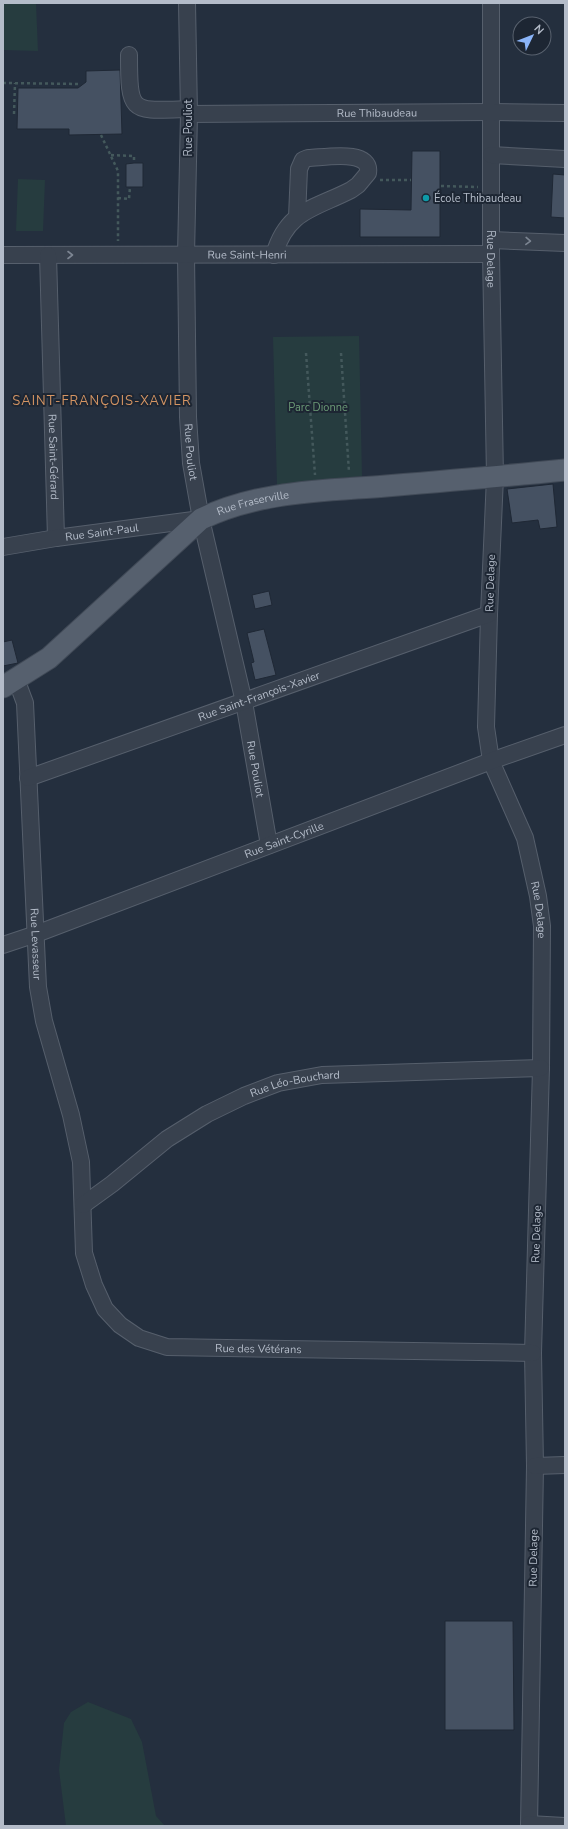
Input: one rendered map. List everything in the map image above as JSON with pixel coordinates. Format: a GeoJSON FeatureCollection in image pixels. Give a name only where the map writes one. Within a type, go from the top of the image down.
{"type":"FeatureCollection","features":[{"type":"Feature","properties":{"kind":"main road","name":"Rue Fraserville"},"geometry":{"type":"LineString","coordinates":[[10,683],[49,658],[201,519],[230,507],[274,497],[316,491],[565,470]]}},
{"type":"Feature","properties":{"kind":"street","name":"Rue Pouliot"},"geometry":{"type":"LineString","coordinates":[[187,3],[189,112],[186,255],[188,417],[191,463],[201,519],[244,702],[269,845]]}},
{"type":"Feature","properties":{"kind":"street","name":"Rue Delage"},"geometry":{"type":"LineString","coordinates":[[491,3],[491,247],[495,477],[486,726],[490,761],[525,838],[538,896],[542,926],[541,1068],[533,1353],[535,1466],[529,1825]]}},
{"type":"Feature","properties":{"kind":"street","name":"Rue Thibaudeau"},"geometry":{"type":"LineString","coordinates":[[129,55],[129,90],[135,104],[145,110],[189,112],[565,113]]}},
{"type":"Feature","properties":{"kind":"street"},"geometry":{"type":"LineString","coordinates":[[491,155],[565,159]]}},
{"type":"Feature","properties":{"kind":"street"},"geometry":{"type":"LineString","coordinates":[[274,255],[282,233],[297,216],[351,190],[363,180],[368,173],[369,168],[367,163],[358,157],[308,158],[303,160],[299,169],[297,216]]}},
{"type":"Feature","properties":{"kind":"street","name":"Rue Saint-Henri"},"geometry":{"type":"LineString","coordinates":[[3,255],[274,255],[565,243]]}},
{"type":"Feature","properties":{"kind":"street","name":"Rue Saint-Gérard"},"geometry":{"type":"LineString","coordinates":[[48,255],[56,538]]}},
{"type":"Feature","properties":{"kind":"street","name":"Rue Saint-Paul"},"geometry":{"type":"LineString","coordinates":[[3,546],[201,519]]}},
{"type":"Feature","properties":{"kind":"street","name":"Rue Saint-François-Xavier"},"geometry":{"type":"LineString","coordinates":[[28,778],[489,614]]}},
{"type":"Feature","properties":{"kind":"street","name":"Rue Levasseur"},"geometry":{"type":"LineString","coordinates":[[10,683],[25,703],[38,987],[44,1021],[71,1115],[81,1162],[83,1204]]}},
{"type":"Feature","properties":{"kind":"street","name":"Rue Saint-Cyrille"},"geometry":{"type":"LineString","coordinates":[[3,944],[36,934],[490,761],[565,735]]}},
{"type":"Feature","properties":{"kind":"street","name":"Rue Léo-Bouchard"},"geometry":{"type":"LineString","coordinates":[[83,1204],[112,1184],[167,1139],[207,1114],[244,1096],[278,1083],[322,1075],[541,1068]]}},
{"type":"Feature","properties":{"kind":"street","name":"Rue des Vétérans"},"geometry":{"type":"LineString","coordinates":[[83,1204],[84,1253],[94,1285],[105,1309],[120,1325],[138,1338],[167,1347],[533,1353]]}},
{"type":"Feature","properties":{"kind":"street"},"geometry":{"type":"LineString","coordinates":[[535,1466],[565,1465]]}},
{"type":"Feature","properties":{"kind":"street"},"geometry":{"type":"LineString","coordinates":[[529,1825],[564,1826]]}},
{"type":"Feature","properties":{"kind":"path"},"geometry":{"type":"LineString","coordinates":[[3,83],[80,84]]}},
{"type":"Feature","properties":{"kind":"path"},"geometry":{"type":"LineString","coordinates":[[14,114],[15,83]]}},
{"type":"Feature","properties":{"kind":"path"},"geometry":{"type":"LineString","coordinates":[[101,135],[118,171],[119,255]]}},
{"type":"Feature","properties":{"kind":"path"},"geometry":{"type":"LineString","coordinates":[[111,156],[134,156],[134,163]]}},
{"type":"Feature","properties":{"kind":"path"},"geometry":{"type":"LineString","coordinates":[[363,180],[411,180]]}},
{"type":"Feature","properties":{"kind":"path"},"geometry":{"type":"LineString","coordinates":[[441,186],[491,187]]}},
{"type":"Feature","properties":{"kind":"path"},"geometry":{"type":"LineString","coordinates":[[118,198],[129,199],[130,187]]}},
{"type":"Feature","properties":{"kind":"path"},"geometry":{"type":"LineString","coordinates":[[306,353],[316,491]]}},
{"type":"Feature","properties":{"kind":"path"},"geometry":{"type":"LineString","coordinates":[[341,353],[350,489]]}},
{"type":"Feature","properties":{"kind":"green space"},"geometry":{"type":"Polygon","coordinates":[[[3,3],[36,3],[38,51],[3,50],[3,3]]]}},
{"type":"Feature","properties":{"kind":"green space"},"geometry":{"type":"Polygon","coordinates":[[[18,179],[45,180],[43,231],[16,231],[18,179]]]}},
{"type":"Feature","properties":{"kind":"green space","name":"Parc Dionne"},"geometry":{"type":"Polygon","coordinates":[[[359,336],[362,476],[277,485],[273,337],[359,336]]]}},
{"type":"Feature","properties":{"kind":"green space"},"geometry":{"type":"Polygon","coordinates":[[[88,1702],[131,1719],[142,1742],[156,1816],[165,1826],[66,1826],[59,1770],[64,1723],[71,1712],[88,1702]]]}},
{"type":"Feature","properties":{"kind":"building"},"geometry":{"type":"Polygon","coordinates":[[[120,70],[122,134],[69,135],[69,129],[17,129],[18,88],[78,88],[86,82],[86,71],[120,70]]]}},
{"type":"Feature","properties":{"kind":"building","name":"École Thibaudeau"},"geometry":{"type":"Polygon","coordinates":[[[412,151],[440,151],[440,237],[360,237],[360,209],[411,210],[412,151]]]}},
{"type":"Feature","properties":{"kind":"building"},"geometry":{"type":"Polygon","coordinates":[[[143,163],[143,187],[126,187],[126,164],[143,163]]]}},
{"type":"Feature","properties":{"kind":"building"},"geometry":{"type":"Polygon","coordinates":[[[553,174],[565,175],[565,218],[551,217],[553,174]]]}},
{"type":"Feature","properties":{"kind":"building"},"geometry":{"type":"Polygon","coordinates":[[[553,484],[557,527],[540,529],[538,520],[512,523],[507,489],[553,484]]]}},
{"type":"Feature","properties":{"kind":"building"},"geometry":{"type":"Polygon","coordinates":[[[269,591],[272,605],[255,609],[252,595],[269,591]]]}},
{"type":"Feature","properties":{"kind":"building"},"geometry":{"type":"Polygon","coordinates":[[[264,629],[276,675],[255,680],[251,663],[254,662],[247,633],[264,629]]]}},
{"type":"Feature","properties":{"kind":"building"},"geometry":{"type":"Polygon","coordinates":[[[12,640],[18,663],[3,666],[3,642],[12,640]]]}},
{"type":"Feature","properties":{"kind":"building"},"geometry":{"type":"Polygon","coordinates":[[[445,1621],[513,1621],[514,1730],[445,1730],[445,1621]]]}},
{"type":"Feature","properties":{"kind":"place","name":"École Thibaudeau"},"geometry":{"type":"Point","coordinates":[426,198]}},
{"type":"Feature","properties":{"kind":"district","name":"SAINT-FRANÇOIS-XAVIER"},"geometry":{"type":"Point","coordinates":[102,400]}}]}
